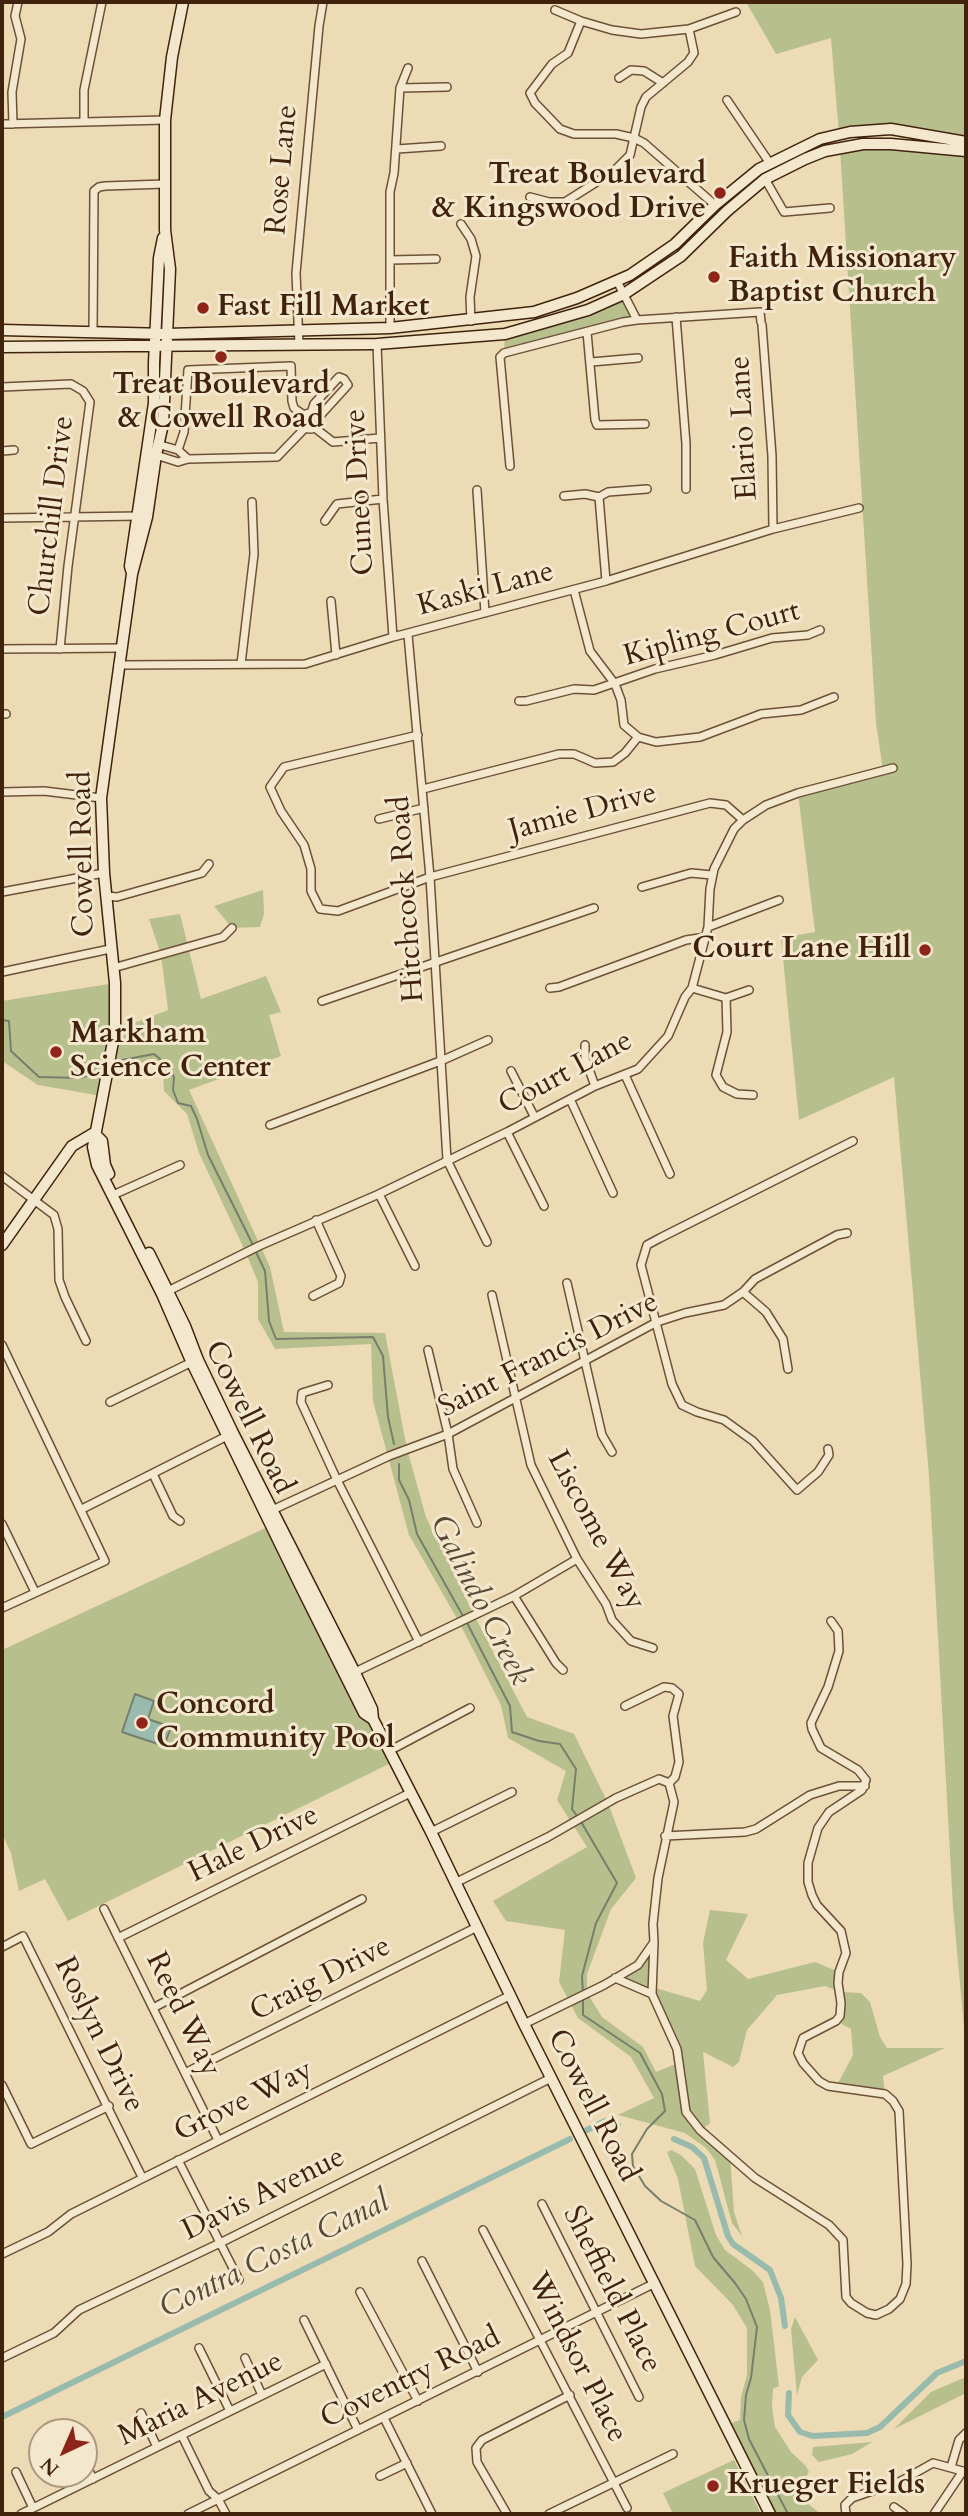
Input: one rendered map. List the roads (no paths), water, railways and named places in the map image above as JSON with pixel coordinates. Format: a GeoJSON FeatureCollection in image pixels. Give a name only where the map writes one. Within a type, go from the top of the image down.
{"type":"FeatureCollection","features":[{"type":"Feature","properties":{"kind":"street"},"geometry":{"type":"LineString","coordinates":[[13,124],[12,92],[20,39],[15,16],[18,2]]}},
{"type":"Feature","properties":{"kind":"street"},"geometry":{"type":"LineString","coordinates":[[84,121],[84,90],[102,2]]}},
{"type":"Feature","properties":{"kind":"street","name":"Cowell Road"},"geometry":{"type":"LineString","coordinates":[[142,517],[154,445],[163,424],[161,334],[170,270],[165,230],[165,120],[172,57],[183,2]]}},
{"type":"Feature","properties":{"kind":"street","name":"Rose Lane"},"geometry":{"type":"LineString","coordinates":[[299,344],[296,273],[318,30],[323,2]]}},
{"type":"Feature","properties":{"kind":"street"},"geometry":{"type":"LineString","coordinates":[[555,10],[612,30],[641,34],[689,29],[736,12]]}},
{"type":"Feature","properties":{"kind":"street"},"geometry":{"type":"LineString","coordinates":[[581,21],[568,54],[552,64],[530,93],[535,103],[560,129],[574,134],[616,134],[634,138],[651,148],[715,205],[724,204],[744,187],[763,181],[825,151],[863,144],[966,151]]}},
{"type":"Feature","properties":{"kind":"street"},"geometry":{"type":"LineString","coordinates":[[530,197],[549,202],[565,202],[614,171],[630,155],[641,107],[646,97],[688,62],[694,53],[689,29]]}},
{"type":"Feature","properties":{"kind":"street"},"geometry":{"type":"LineString","coordinates":[[390,328],[390,192],[397,149],[400,88],[408,68]]}},
{"type":"Feature","properties":{"kind":"street"},"geometry":{"type":"LineString","coordinates":[[619,78],[631,70],[645,71],[663,83]]}},
{"type":"Feature","properties":{"kind":"street"},"geometry":{"type":"LineString","coordinates":[[400,88],[447,87]]}},
{"type":"Feature","properties":{"kind":"street"},"geometry":{"type":"LineString","coordinates":[[727,100],[769,162]]}},
{"type":"Feature","properties":{"kind":"street"},"geometry":{"type":"LineString","coordinates":[[2,124],[165,120]]}},
{"type":"Feature","properties":{"kind":"street"},"geometry":{"type":"LineString","coordinates":[[2,330],[161,334],[390,328],[534,312],[617,281],[674,244],[715,205],[769,162],[820,139],[850,132],[891,129],[966,142]]}},
{"type":"Feature","properties":{"kind":"street"},"geometry":{"type":"LineString","coordinates":[[397,149],[441,146]]}},
{"type":"Feature","properties":{"kind":"street"},"geometry":{"type":"LineString","coordinates":[[763,181],[784,212],[830,208]]}},
{"type":"Feature","properties":{"kind":"street"},"geometry":{"type":"LineString","coordinates":[[2,347],[377,344],[505,334],[589,310],[624,294],[681,256],[727,211],[763,181]]}},
{"type":"Feature","properties":{"kind":"street"},"geometry":{"type":"LineString","coordinates":[[93,331],[94,191],[105,186],[165,184]]}},
{"type":"Feature","properties":{"kind":"street"},"geometry":{"type":"LineString","coordinates":[[689,247],[695,235],[713,218],[715,205]]}},
{"type":"Feature","properties":{"kind":"street"},"geometry":{"type":"LineString","coordinates":[[461,224],[471,239],[476,256],[470,297],[471,321]]}},
{"type":"Feature","properties":{"kind":"street"},"geometry":{"type":"LineString","coordinates":[[390,260],[436,259]]}},
{"type":"Feature","properties":{"kind":"street"},"geometry":{"type":"LineString","coordinates":[[617,281],[638,320]]}},
{"type":"Feature","properties":{"kind":"street","name":"Elario Lane"},"geometry":{"type":"LineString","coordinates":[[676,317],[760,312],[772,456],[773,529]]}},
{"type":"Feature","properties":{"kind":"street"},"geometry":{"type":"LineString","coordinates":[[510,466],[500,357],[504,353],[623,322],[676,317],[686,444],[686,489]]}},
{"type":"Feature","properties":{"kind":"street"},"geometry":{"type":"LineString","coordinates":[[587,332],[594,420],[597,425],[645,424]]}},
{"type":"Feature","properties":{"kind":"street","name":"Cuneo Drive"},"geometry":{"type":"LineString","coordinates":[[377,344],[383,499],[393,637]]}},
{"type":"Feature","properties":{"kind":"street"},"geometry":{"type":"LineString","coordinates":[[591,362],[638,358]]}},
{"type":"Feature","properties":{"kind":"street"},"geometry":{"type":"LineString","coordinates":[[178,450],[184,432],[188,370],[291,366],[294,408],[311,416]]}},
{"type":"Feature","properties":{"kind":"street"},"geometry":{"type":"LineString","coordinates":[[304,428],[302,423],[311,416],[348,385],[339,377],[314,404],[311,416],[315,428],[332,442],[380,438]]}},
{"type":"Feature","properties":{"kind":"street","name":"Churchill Drive"},"geometry":{"type":"LineString","coordinates":[[2,387],[71,384],[83,391],[90,402],[60,649]]}},
{"type":"Feature","properties":{"kind":"street"},"geometry":{"type":"LineString","coordinates":[[156,455],[178,462],[188,459],[277,457],[304,428],[315,428]]}},
{"type":"Feature","properties":{"kind":"street"},"geometry":{"type":"LineString","coordinates":[[154,445],[178,450],[188,459]]}},
{"type":"Feature","properties":{"kind":"street","name":"Cowell Road"},"geometry":{"type":"LineString","coordinates":[[154,445],[156,455],[130,566],[132,574],[101,797],[115,1031],[94,1133],[102,1141],[105,1165],[116,1194],[185,1326],[195,1361],[351,1675],[364,1713],[373,1719],[457,1882],[509,1996],[770,2514]]}},
{"type":"Feature","properties":{"kind":"street"},"geometry":{"type":"LineString","coordinates":[[2,451],[15,450]]}},
{"type":"Feature","properties":{"kind":"street"},"geometry":{"type":"LineString","coordinates":[[564,496],[584,494],[599,497],[608,492],[647,489]]}},
{"type":"Feature","properties":{"kind":"street"},"geometry":{"type":"LineString","coordinates":[[477,490],[485,613]]}},
{"type":"Feature","properties":{"kind":"street"},"geometry":{"type":"LineString","coordinates":[[599,497],[606,581]]}},
{"type":"Feature","properties":{"kind":"street"},"geometry":{"type":"LineString","coordinates":[[326,521],[337,504],[383,499]]}},
{"type":"Feature","properties":{"kind":"street"},"geometry":{"type":"LineString","coordinates":[[241,664],[254,554],[252,502]]}},
{"type":"Feature","properties":{"kind":"street","name":"Kaski Lane"},"geometry":{"type":"LineString","coordinates":[[118,665],[305,664],[393,637],[606,581],[773,529],[859,508]]}},
{"type":"Feature","properties":{"kind":"street"},"geometry":{"type":"LineString","coordinates":[[2,518],[75,515],[142,517]]}},
{"type":"Feature","properties":{"kind":"street"},"geometry":{"type":"LineString","coordinates":[[574,590],[590,651],[615,684],[621,700],[624,725],[638,737],[656,742],[700,737],[761,715],[801,710],[834,697]]}},
{"type":"Feature","properties":{"kind":"street"},"geometry":{"type":"LineString","coordinates":[[331,601],[336,655]]}},
{"type":"Feature","properties":{"kind":"street","name":"Kipling Court"},"geometry":{"type":"LineString","coordinates":[[519,701],[574,689],[594,690],[655,669],[772,638],[808,635],[820,631]]}},
{"type":"Feature","properties":{"kind":"street","name":"Hitchcock Road"},"geometry":{"type":"LineString","coordinates":[[408,635],[430,877],[447,1160]]}},
{"type":"Feature","properties":{"kind":"street"},"geometry":{"type":"LineString","coordinates":[[2,649],[121,648]]}},
{"type":"Feature","properties":{"kind":"street","name":"Jamie Drive"},"geometry":{"type":"LineString","coordinates":[[418,735],[284,767],[270,787],[281,811],[304,845],[311,869],[311,891],[320,909],[338,911],[430,877],[710,803],[726,805],[743,820]]}},
{"type":"Feature","properties":{"kind":"street"},"geometry":{"type":"LineString","coordinates":[[423,789],[559,754],[574,754],[595,763],[613,762],[625,753],[638,737]]}},
{"type":"Feature","properties":{"kind":"street","name":"Court Lane"},"geometry":{"type":"LineString","coordinates":[[165,1292],[259,1246],[379,1194],[594,1086],[638,1069],[660,1046],[675,1024],[685,997],[692,988],[708,927],[712,875],[729,837],[743,820],[766,805],[798,793],[893,768]]}},
{"type":"Feature","properties":{"kind":"street"},"geometry":{"type":"LineString","coordinates":[[2,792],[44,791],[101,797]]}},
{"type":"Feature","properties":{"kind":"street"},"geometry":{"type":"LineString","coordinates":[[379,819],[424,808]]}},
{"type":"Feature","properties":{"kind":"street"},"geometry":{"type":"LineString","coordinates":[[107,896],[117,897],[202,873],[209,864]]}},
{"type":"Feature","properties":{"kind":"street"},"geometry":{"type":"LineString","coordinates":[[2,892],[104,873]]}},
{"type":"Feature","properties":{"kind":"street"},"geometry":{"type":"LineString","coordinates":[[642,887],[691,873],[712,875]]}},
{"type":"Feature","properties":{"kind":"street"},"geometry":{"type":"LineString","coordinates":[[708,927],[779,900]]}},
{"type":"Feature","properties":{"kind":"street"},"geometry":{"type":"LineString","coordinates":[[322,1002],[594,908]]}},
{"type":"Feature","properties":{"kind":"street"},"geometry":{"type":"LineString","coordinates":[[113,968],[223,937],[232,928]]}},
{"type":"Feature","properties":{"kind":"street"},"geometry":{"type":"LineString","coordinates":[[550,988],[686,940],[706,937]]}},
{"type":"Feature","properties":{"kind":"street"},"geometry":{"type":"LineString","coordinates":[[2,972],[110,949]]}},
{"type":"Feature","properties":{"kind":"street"},"geometry":{"type":"LineString","coordinates":[[692,988],[726,998],[749,990]]}},
{"type":"Feature","properties":{"kind":"street"},"geometry":{"type":"LineString","coordinates":[[726,998],[727,1032],[716,1075],[723,1087],[737,1094],[753,1095]]}},
{"type":"Feature","properties":{"kind":"street"},"geometry":{"type":"LineString","coordinates":[[270,1125],[443,1060],[488,1040]]}},
{"type":"Feature","properties":{"kind":"street"},"geometry":{"type":"LineString","coordinates":[[584,1045],[585,1058],[594,1086]]}},
{"type":"Feature","properties":{"kind":"street"},"geometry":{"type":"LineString","coordinates":[[511,1071],[534,1116]]}},
{"type":"Feature","properties":{"kind":"street"},"geometry":{"type":"LineString","coordinates":[[625,1075],[670,1174]]}},
{"type":"Feature","properties":{"kind":"street"},"geometry":{"type":"LineString","coordinates":[[570,1099],[613,1193]]}},
{"type":"Feature","properties":{"kind":"street"},"geometry":{"type":"LineString","coordinates":[[506,1132],[544,1206]]}},
{"type":"Feature","properties":{"kind":"street"},"geometry":{"type":"LineString","coordinates":[[2,1245],[72,1146],[94,1133]]}},
{"type":"Feature","properties":{"kind":"street"},"geometry":{"type":"LineString","coordinates":[[828,1448],[829,1455],[818,1472],[797,1490],[753,1441],[724,1420],[682,1405],[672,1384],[641,1265],[647,1245],[853,1142]]}},
{"type":"Feature","properties":{"kind":"street"},"geometry":{"type":"LineString","coordinates":[[447,1160],[486,1242]]}},
{"type":"Feature","properties":{"kind":"street"},"geometry":{"type":"LineString","coordinates":[[116,1194],[180,1165]]}},
{"type":"Feature","properties":{"kind":"street"},"geometry":{"type":"LineString","coordinates":[[2,1176],[54,1215],[58,1229],[59,1280],[86,1341]]}},
{"type":"Feature","properties":{"kind":"street"},"geometry":{"type":"LineString","coordinates":[[379,1194],[415,1266]]}},
{"type":"Feature","properties":{"kind":"street"},"geometry":{"type":"LineString","coordinates":[[313,1296],[339,1283],[341,1276],[316,1220]]}},
{"type":"Feature","properties":{"kind":"street","name":"Saint Francis Drive"},"geometry":{"type":"LineString","coordinates":[[270,1511],[389,1456],[448,1434],[516,1400],[657,1322],[685,1313],[724,1306],[755,1279],[837,1235],[847,1233]]}},
{"type":"Feature","properties":{"kind":"street"},"geometry":{"type":"LineString","coordinates":[[567,1283],[587,1360],[602,1435],[612,1452]]}},
{"type":"Feature","properties":{"kind":"street"},"geometry":{"type":"LineString","coordinates":[[743,1292],[766,1312],[783,1339],[788,1369]]}},
{"type":"Feature","properties":{"kind":"street","name":"Liscome Way"},"geometry":{"type":"LineString","coordinates":[[492,1295],[531,1465],[577,1559],[606,1604],[612,1620],[631,1641],[653,1648]]}},
{"type":"Feature","properties":{"kind":"street"},"geometry":{"type":"LineString","coordinates":[[2,1345],[4,1356],[106,1561],[2,1608]]}},
{"type":"Feature","properties":{"kind":"street"},"geometry":{"type":"LineString","coordinates":[[428,1350],[448,1434],[453,1469],[477,1523]]}},
{"type":"Feature","properties":{"kind":"street"},"geometry":{"type":"LineString","coordinates":[[110,1402],[195,1361]]}},
{"type":"Feature","properties":{"kind":"street"},"geometry":{"type":"LineString","coordinates":[[328,1385],[302,1393],[301,1402],[337,1480],[419,1642]]}},
{"type":"Feature","properties":{"kind":"street"},"geometry":{"type":"LineString","coordinates":[[82,1509],[230,1435]]}},
{"type":"Feature","properties":{"kind":"street"},"geometry":{"type":"LineString","coordinates":[[153,1474],[173,1516],[180,1521]]}},
{"type":"Feature","properties":{"kind":"street"},"geometry":{"type":"LineString","coordinates":[[2,1524],[35,1592]]}},
{"type":"Feature","properties":{"kind":"street"},"geometry":{"type":"LineString","coordinates":[[351,1675],[514,1596],[577,1559]]}},
{"type":"Feature","properties":{"kind":"street"},"geometry":{"type":"LineString","coordinates":[[514,1596],[556,1663],[564,1670]]}},
{"type":"Feature","properties":{"kind":"street"},"geometry":{"type":"LineString","coordinates":[[669,1783],[674,1802],[657,1878],[652,1994],[677,2049],[686,2112],[700,2130],[755,2178],[829,2225],[843,2240],[846,2297],[859,2309],[876,2315],[889,2309],[900,2299],[906,2284],[899,2111],[885,2094],[828,2085],[819,2081],[798,2053],[803,2038],[836,2021],[840,2015],[838,1983],[846,1953],[841,1931],[811,1895],[808,1863],[818,1828],[829,1812],[864,1786],[866,1780],[858,1770],[821,1748],[811,1730],[811,1723],[828,1687],[839,1651],[838,1632],[831,1621]]}},
{"type":"Feature","properties":{"kind":"street"},"geometry":{"type":"LineString","coordinates":[[625,1706],[664,1687],[672,1688],[679,1694],[673,1716],[679,1762],[675,1776],[669,1783]]}},
{"type":"Feature","properties":{"kind":"street"},"geometry":{"type":"LineString","coordinates":[[389,1751],[470,1708]]}},
{"type":"Feature","properties":{"kind":"street"},"geometry":{"type":"LineString","coordinates":[[457,1882],[584,1818],[616,1798],[659,1779],[669,1783]]}},
{"type":"Feature","properties":{"kind":"street"},"geometry":{"type":"LineString","coordinates":[[665,1836],[757,1829],[810,1795],[839,1786],[864,1786]]}},
{"type":"Feature","properties":{"kind":"street"},"geometry":{"type":"LineString","coordinates":[[431,1832],[512,1792]]}},
{"type":"Feature","properties":{"kind":"street","name":"Hale Drive"},"geometry":{"type":"LineString","coordinates":[[118,1938],[410,1793]]}},
{"type":"Feature","properties":{"kind":"street"},"geometry":{"type":"LineString","coordinates":[[153,2008],[362,1899]]}},
{"type":"Feature","properties":{"kind":"street","name":"Reed Way"},"geometry":{"type":"LineString","coordinates":[[104,1909],[218,2140]]}},
{"type":"Feature","properties":{"kind":"street","name":"Craig Drive"},"geometry":{"type":"LineString","coordinates":[[185,2073],[477,1927]]}},
{"type":"Feature","properties":{"kind":"street","name":"Roslyn Drive"},"geometry":{"type":"LineString","coordinates":[[2,1947],[23,1936],[142,2177]]}},
{"type":"Feature","properties":{"kind":"street"},"geometry":{"type":"LineString","coordinates":[[524,2024],[638,1965],[654,1942]]}},
{"type":"Feature","properties":{"kind":"street"},"geometry":{"type":"LineString","coordinates":[[615,1978],[652,1994]]}},
{"type":"Feature","properties":{"kind":"street","name":"Grove Way"},"geometry":{"type":"LineString","coordinates":[[2,2254],[48,2232],[71,2214],[142,2177],[509,1996]]}},
{"type":"Feature","properties":{"kind":"street","name":"Davis Avenue"},"geometry":{"type":"LineString","coordinates":[[2,2358],[54,2333],[79,2310],[551,2078]]}},
{"type":"Feature","properties":{"kind":"street"},"geometry":{"type":"LineString","coordinates":[[2,2085],[31,2144],[108,2106]]}},
{"type":"Feature","properties":{"kind":"street"},"geometry":{"type":"LineString","coordinates":[[178,2160],[239,2280]]}},
{"type":"Feature","properties":{"kind":"street","name":"Sheffield Place"},"geometry":{"type":"LineString","coordinates":[[542,2204],[639,2397]]}},
{"type":"Feature","properties":{"kind":"street","name":"Windsor Place"},"geometry":{"type":"LineString","coordinates":[[483,2230],[627,2508]]}},
{"type":"Feature","properties":{"kind":"street"},"geometry":{"type":"LineString","coordinates":[[422,2261],[478,2372]]}},
{"type":"Feature","properties":{"kind":"street","name":"Coventry Road"},"geometry":{"type":"LineString","coordinates":[[188,2514],[653,2284]]}},
{"type":"Feature","properties":{"kind":"street"},"geometry":{"type":"LineString","coordinates":[[360,2292],[418,2401]]}},
{"type":"Feature","properties":{"kind":"street"},"geometry":{"type":"LineString","coordinates":[[304,2320],[358,2430]]}},
{"type":"Feature","properties":{"kind":"street"},"geometry":{"type":"LineString","coordinates":[[199,2348],[230,2411]]}},
{"type":"Feature","properties":{"kind":"street"},"geometry":{"type":"LineString","coordinates":[[246,2358],[262,2395]]}},
{"type":"Feature","properties":{"kind":"street","name":"Maria Avenue"},"geometry":{"type":"LineString","coordinates":[[98,2477],[326,2364]]}},
{"type":"Feature","properties":{"kind":"street"},"geometry":{"type":"LineString","coordinates":[[507,2514],[477,2462],[476,2448],[482,2440],[570,2395]]}},
{"type":"Feature","properties":{"kind":"street"},"geometry":{"type":"LineString","coordinates":[[141,2413],[157,2448]]}},
{"type":"Feature","properties":{"kind":"street"},"geometry":{"type":"LineString","coordinates":[[384,2418],[432,2514]]}},
{"type":"Feature","properties":{"kind":"street"},"geometry":{"type":"LineString","coordinates":[[951,2467],[960,2440],[966,2434]]}},
{"type":"Feature","properties":{"kind":"street"},"geometry":{"type":"LineString","coordinates":[[182,2436],[209,2491],[218,2499],[226,2514]]}},
{"type":"Feature","properties":{"kind":"street"},"geometry":{"type":"LineString","coordinates":[[549,2514],[673,2454]]}},
{"type":"Feature","properties":{"kind":"street"},"geometry":{"type":"LineString","coordinates":[[380,2476],[407,2463]]}},
{"type":"Feature","properties":{"kind":"street"},"geometry":{"type":"LineString","coordinates":[[846,2514],[845,2505],[852,2498],[901,2481],[933,2463],[965,2472],[934,2514]]}},
{"type":"Feature","properties":{"kind":"street"},"geometry":{"type":"LineString","coordinates":[[16,2472],[33,2508]]}},
{"type":"Feature","properties":{"kind":"street","name":"Maria Avenue"},"geometry":{"type":"LineString","coordinates":[[21,2514],[74,2488]]}},
{"type":"Feature","properties":{"kind":"street"},"geometry":{"type":"LineString","coordinates":[[894,2507],[904,2514]]}},
{"type":"Feature","properties":{"kind":"waterway","name":"Galindo Creek"},"geometry":{"type":"LineString","coordinates":[[2,1020],[9,1021],[11,1051],[39,1077],[81,1078],[96,1072]]}},
{"type":"Feature","properties":{"kind":"waterway","name":"Galindo Creek"},"geometry":{"type":"LineString","coordinates":[[122,1060],[154,1054],[167,1065],[174,1077],[173,1090],[178,1103],[191,1106],[208,1155],[254,1247]]}},
{"type":"Feature","properties":{"kind":"waterway","name":"Galindo Creek"},"geometry":{"type":"LineString","coordinates":[[256,1252],[265,1271],[269,1321],[276,1339],[373,1337],[383,1356],[388,1417],[394,1444]]}},
{"type":"Feature","properties":{"kind":"waterway","name":"Galindo Creek"},"geometry":{"type":"LineString","coordinates":[[399,1464],[399,1480],[409,1500],[417,1534],[463,1616]]}},
{"type":"Feature","properties":{"kind":"waterway","name":"Galindo Creek"},"geometry":{"type":"LineString","coordinates":[[466,1621],[510,1706],[512,1732],[539,1741],[560,1744],[576,1769],[572,1809],[577,1816]]}},
{"type":"Feature","properties":{"kind":"waterway","name":"Galindo Creek"},"geometry":{"type":"LineString","coordinates":[[580,1820],[617,1883],[596,1923],[582,1976],[583,1994]]}},
{"type":"Feature","properties":{"kind":"waterway","name":"Galindo Creek"},"geometry":{"type":"LineString","coordinates":[[583,1999],[583,2015],[640,2053],[662,2094],[665,2111],[647,2129],[632,2154],[633,2166],[645,2186],[661,2201],[695,2220],[713,2257],[746,2299],[757,2327],[744,2420],[749,2439],[788,2514]]}},
{"type":"Feature","properties":{"kind":"waterway","name":"Contra Costa Canal"},"geometry":{"type":"LineString","coordinates":[[585,2131],[605,2121],[618,2125]]}},
{"type":"Feature","properties":{"kind":"waterway","name":"Contra Costa Canal"},"geometry":{"type":"LineString","coordinates":[[2,2417],[570,2139]]}},
{"type":"Feature","properties":{"kind":"waterway","name":"Contra Costa Canal"},"geometry":{"type":"LineString","coordinates":[[674,2139],[692,2147],[704,2158],[728,2236],[733,2244],[770,2270],[781,2298],[785,2326]]}},
{"type":"Feature","properties":{"kind":"waterway","name":"Contra Costa Canal"},"geometry":{"type":"LineString","coordinates":[[789,2393],[788,2415],[800,2432],[813,2436],[867,2433],[880,2427],[937,2373],[966,2361]]}},
{"type":"Feature","properties":{"kind":"place","name":"Treat Boulevard & Kingswood Drive"},"geometry":{"type":"Point","coordinates":[720,193]}},
{"type":"Feature","properties":{"kind":"place","name":"Faith Missionary Baptist Church"},"geometry":{"type":"Point","coordinates":[714,277]}},
{"type":"Feature","properties":{"kind":"place","name":"Fast Fill Market"},"geometry":{"type":"Point","coordinates":[203,308]}},
{"type":"Feature","properties":{"kind":"place","name":"Treat Boulevard & Cowell Road"},"geometry":{"type":"Point","coordinates":[221,357]}},
{"type":"Feature","properties":{"kind":"place","name":"Court Lane Hill"},"geometry":{"type":"Point","coordinates":[925,950]}},
{"type":"Feature","properties":{"kind":"place","name":"Markham Science Center"},"geometry":{"type":"Point","coordinates":[56,1052]}},
{"type":"Feature","properties":{"kind":"place","name":"Concord Community Pool"},"geometry":{"type":"Point","coordinates":[142,1723]}},
{"type":"Feature","properties":{"kind":"place","name":"Krueger Fields"},"geometry":{"type":"Point","coordinates":[713,2486]}}]}
